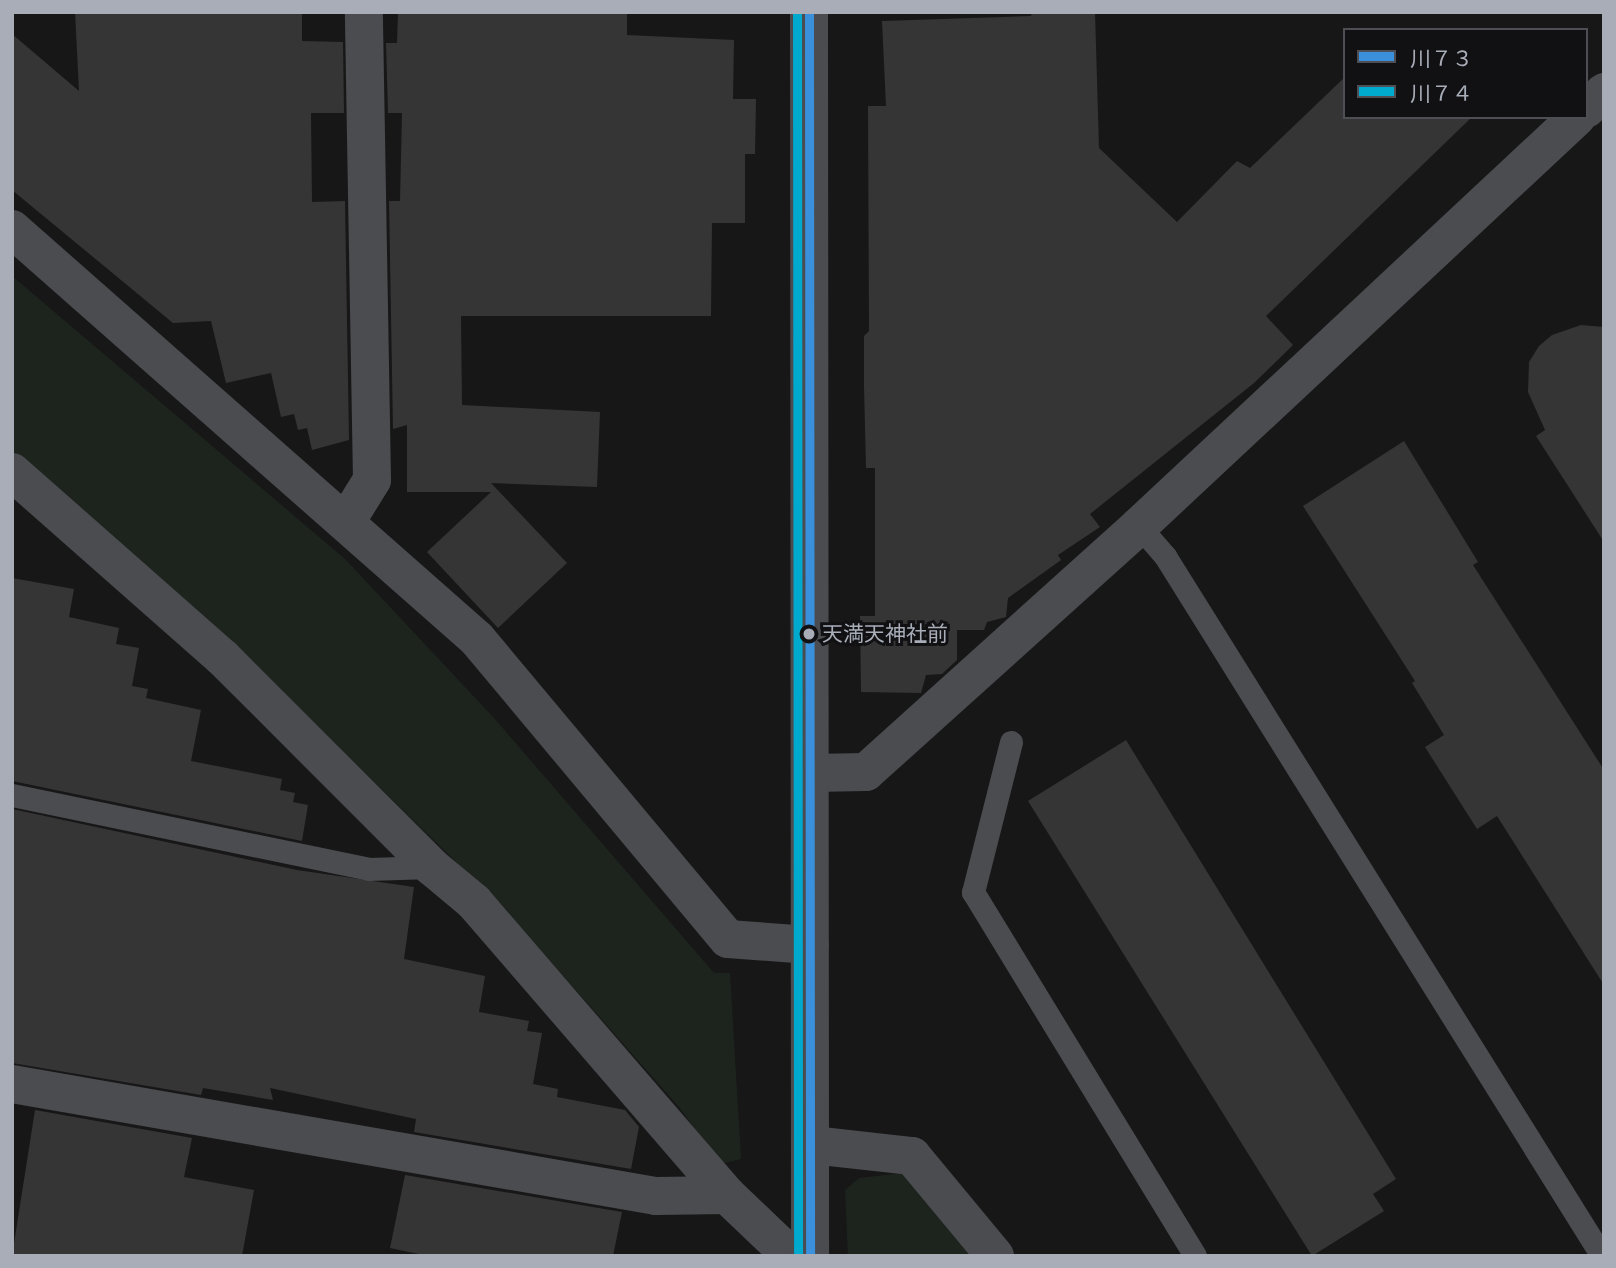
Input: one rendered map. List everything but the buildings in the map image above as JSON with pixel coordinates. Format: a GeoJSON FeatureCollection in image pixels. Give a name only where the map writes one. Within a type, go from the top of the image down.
{"type":"FeatureCollection","features":[{"type":"Feature","properties":{"kind":"street"},"geometry":{"type":"LineString","coordinates":[[345,522],[372,480],[364,12]]}},
{"type":"Feature","properties":{"kind":"street"},"geometry":{"type":"LineString","coordinates":[[809,12],[812,773],[810,1256]]}},
{"type":"Feature","properties":{"kind":"street"},"geometry":{"type":"LineString","coordinates":[[1588,107],[1604,92]]}},
{"type":"Feature","properties":{"kind":"street"},"geometry":{"type":"LineString","coordinates":[[812,773],[866,772],[1139,526],[1575,119]]}},
{"type":"Feature","properties":{"kind":"street"},"geometry":{"type":"LineString","coordinates":[[12,229],[477,639],[728,939],[810,945]]}},
{"type":"Feature","properties":{"kind":"street"},"geometry":{"type":"LineString","coordinates":[[12,472],[222,657],[432,867],[474,902],[727,1195],[791,1256]]}},
{"type":"Feature","properties":{"kind":"street"},"geometry":{"type":"LineString","coordinates":[[12,1084],[656,1196],[727,1195]]}},
{"type":"Feature","properties":{"kind":"street"},"geometry":{"type":"LineString","coordinates":[[812,1146],[912,1156],[995,1256]]}},
{"type":"Feature","properties":{"kind":"lane"},"geometry":{"type":"LineString","coordinates":[[1139,526],[1170,565],[1602,1256]]}},
{"type":"Feature","properties":{"kind":"lane"},"geometry":{"type":"LineString","coordinates":[[1011,742],[973,892],[1195,1256]]}},
{"type":"Feature","properties":{"kind":"lane"},"geometry":{"type":"LineString","coordinates":[[12,795],[368,869],[432,867]]}},
{"type":"Feature","properties":{"kind":"shaded area"},"geometry":{"type":"Polygon","coordinates":[[[12,276],[345,559],[494,718],[714,973],[730,973],[741,1159],[720,1164],[679,1107],[505,910],[255,665],[162,590],[12,453],[12,276]]]}},
{"type":"Feature","properties":{"kind":"shaded area"},"geometry":{"type":"Polygon","coordinates":[[[903,1173],[971,1256],[848,1256],[845,1190],[859,1178],[903,1173]]]}},
{"type":"Feature","properties":{"kind":"transit line","name":"川７４"},"geometry":{"type":"LineString","coordinates":[[797,12],[798,1256]]}},
{"type":"Feature","properties":{"kind":"transit line","name":"川７３"},"geometry":{"type":"LineString","coordinates":[[809,12],[810,1256]]}},
{"type":"Feature","properties":{"kind":"place","name":"天満天神社前"},"geometry":{"type":"Point","coordinates":[809,634]}}]}
